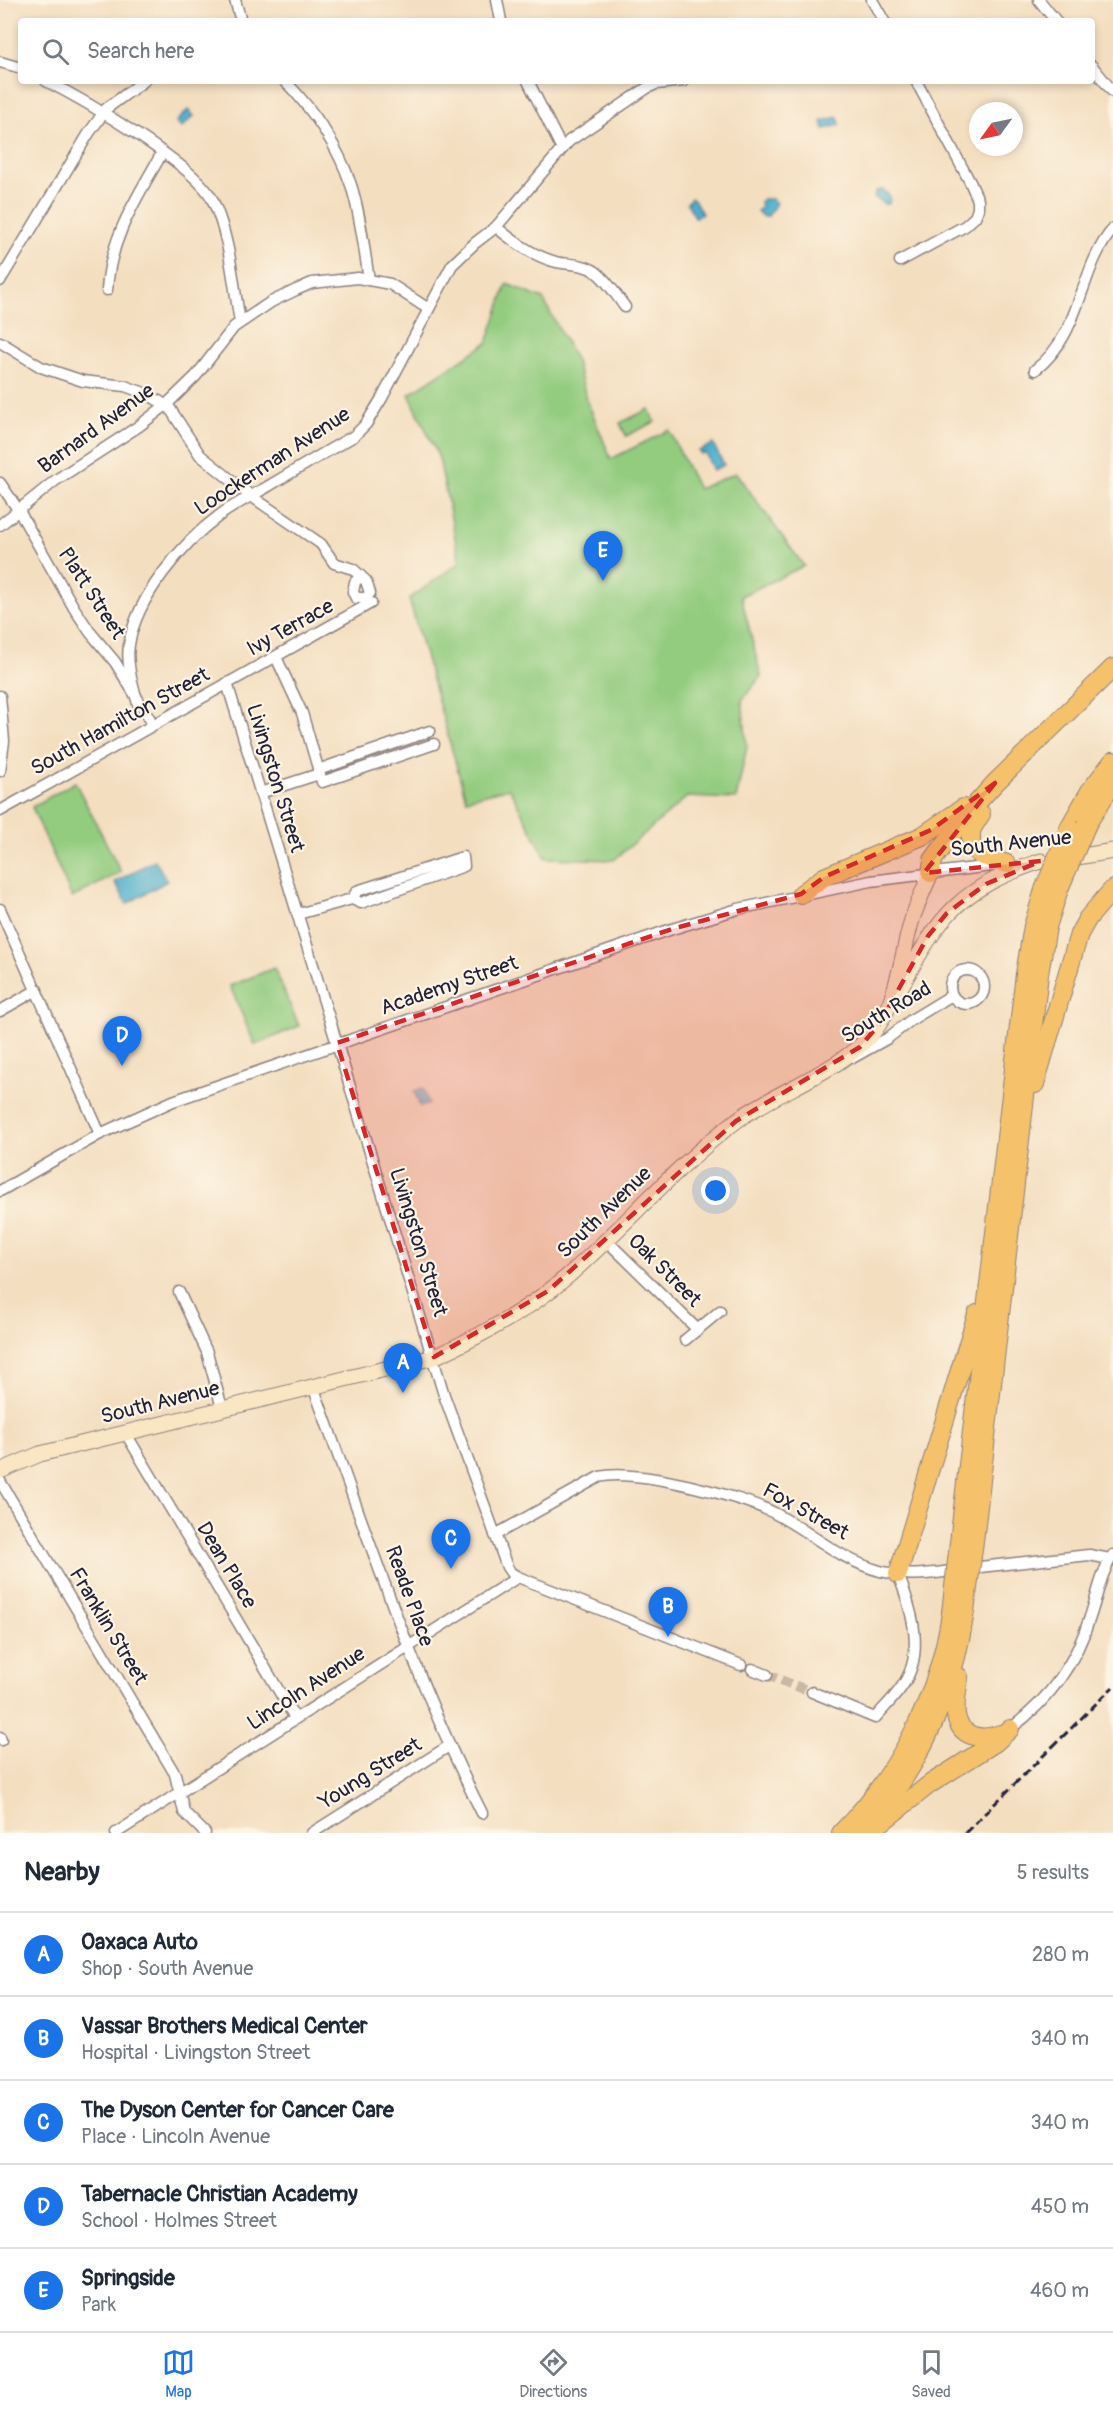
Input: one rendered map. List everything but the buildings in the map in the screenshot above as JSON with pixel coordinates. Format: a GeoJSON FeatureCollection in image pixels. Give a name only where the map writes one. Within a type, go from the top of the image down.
{"type":"FeatureCollection","features":[{"type":"Feature","properties":{"kind":"highway"},"geometry":{"type":"LineString","coordinates":[[931,873],[933,860],[946,840],[995,783],[1113,668]]}},
{"type":"Feature","properties":{"kind":"highway"},"geometry":{"type":"LineString","coordinates":[[931,873],[941,864],[981,814],[1113,682]]}},
{"type":"Feature","properties":{"kind":"highway"},"geometry":{"type":"LineString","coordinates":[[967,1533],[991,1269],[1025,974],[1033,926],[1052,889],[1079,825],[1090,791],[1113,750]]}},
{"type":"Feature","properties":{"kind":"highway"},"geometry":{"type":"LineString","coordinates":[[1090,791],[1113,761]]}},
{"type":"Feature","properties":{"kind":"highway"},"geometry":{"type":"LineString","coordinates":[[801,894],[824,877],[932,830],[995,783]]}},
{"type":"Feature","properties":{"kind":"highway"},"geometry":{"type":"LineString","coordinates":[[1079,825],[1113,783]]}},
{"type":"Feature","properties":{"kind":"highway"},"geometry":{"type":"LineString","coordinates":[[981,814],[971,830],[971,846],[980,855],[1007,864]]}},
{"type":"Feature","properties":{"kind":"highway"},"geometry":{"type":"LineString","coordinates":[[863,1833],[901,1783],[933,1726],[955,1665],[958,1612],[967,1533],[1021,1132],[1041,958],[1052,889]]}},
{"type":"Feature","properties":{"kind":"highway"},"geometry":{"type":"LineString","coordinates":[[1021,1132],[1079,934],[1093,912],[1113,889]]}},
{"type":"Feature","properties":{"kind":"highway"},"geometry":{"type":"LineString","coordinates":[[1093,912],[1113,901]]}},
{"type":"Feature","properties":{"kind":"highway"},"geometry":{"type":"LineString","coordinates":[[898,1574],[991,1269]]}},
{"type":"Feature","properties":{"kind":"highway"},"geometry":{"type":"LineString","coordinates":[[958,1612],[957,1720],[965,1732],[980,1738],[995,1736],[1010,1729]]}},
{"type":"Feature","properties":{"kind":"highway"},"geometry":{"type":"LineString","coordinates":[[841,1833],[884,1783],[912,1735],[937,1674],[958,1612]]}},
{"type":"Feature","properties":{"kind":"highway"},"geometry":{"type":"LineString","coordinates":[[869,1833],[930,1784],[989,1746],[1010,1729]]}},
{"type":"Feature","properties":{"kind":"street"},"geometry":{"type":"LineString","coordinates":[[235,0],[240,18]]}},
{"type":"Feature","properties":{"kind":"street"},"geometry":{"type":"LineString","coordinates":[[497,0],[500,18]]}},
{"type":"Feature","properties":{"kind":"street"},"geometry":{"type":"LineString","coordinates":[[872,0],[882,18]]}},
{"type":"Feature","properties":{"kind":"street"},"geometry":{"type":"LineString","coordinates":[[1039,0],[1054,18]]}},
{"type":"Feature","properties":{"kind":"street"},"geometry":{"type":"LineString","coordinates":[[0,62],[18,66]]}},
{"type":"Feature","properties":{"kind":"street"},"geometry":{"type":"LineString","coordinates":[[1095,70],[1113,92]]}},
{"type":"Feature","properties":{"kind":"street"},"geometry":{"type":"LineString","coordinates":[[52,84],[90,103],[162,153],[204,186],[213,199],[224,232],[240,322]]}},
{"type":"Feature","properties":{"kind":"street"},"geometry":{"type":"LineString","coordinates":[[0,281],[103,113],[119,97],[139,84]]}},
{"type":"Feature","properties":{"kind":"street"},"geometry":{"type":"LineString","coordinates":[[288,84],[305,101],[320,123],[350,183],[369,280]]}},
{"type":"Feature","properties":{"kind":"street"},"geometry":{"type":"LineString","coordinates":[[530,84],[562,149]]}},
{"type":"Feature","properties":{"kind":"street","name":"Loockerman Avenue"},"geometry":{"type":"LineString","coordinates":[[138,704],[130,673],[129,647],[141,608],[170,566],[198,534],[220,515],[354,436],[366,424],[382,398],[452,265],[496,226],[562,149],[592,124],[647,88],[661,84]]}},
{"type":"Feature","properties":{"kind":"street"},"geometry":{"type":"LineString","coordinates":[[900,261],[965,226],[975,217],[978,209],[978,200],[970,182],[918,84]]}},
{"type":"Feature","properties":{"kind":"street"},"geometry":{"type":"LineString","coordinates":[[107,290],[108,265],[123,222],[162,153]]}},
{"type":"Feature","properties":{"kind":"street"},"geometry":{"type":"LineString","coordinates":[[496,226],[516,244],[556,262],[578,264],[594,270],[606,280],[625,307]]}},
{"type":"Feature","properties":{"kind":"street"},"geometry":{"type":"LineString","coordinates":[[1035,370],[1046,361],[1064,337],[1098,254],[1113,229]]}},
{"type":"Feature","properties":{"kind":"street","name":"Barnard Avenue"},"geometry":{"type":"LineString","coordinates":[[0,525],[56,480],[166,405],[196,376],[240,322],[271,302],[312,283],[344,278],[390,284],[427,309]]}},
{"type":"Feature","properties":{"kind":"street"},"geometry":{"type":"LineString","coordinates":[[0,342],[41,367],[83,381],[125,386],[147,394],[166,405],[186,430],[200,455],[251,496],[321,544],[334,563],[353,569],[361,576]]}},
{"type":"Feature","properties":{"kind":"street","name":"Platt Street"},"geometry":{"type":"LineString","coordinates":[[0,483],[19,511],[74,608],[90,633],[115,662],[138,704],[153,724]]}},
{"type":"Feature","properties":{"kind":"street","name":"Ivy Terrace"},"geometry":{"type":"LineString","coordinates":[[227,683],[371,603]]}},
{"type":"Feature","properties":{"kind":"street"},"geometry":{"type":"LineString","coordinates":[[276,657],[302,713],[320,776]]}},
{"type":"Feature","properties":{"kind":"street","name":"South Hamilton Street"},"geometry":{"type":"LineString","coordinates":[[0,811],[227,683]]}},
{"type":"Feature","properties":{"kind":"street","name":"Livingston Street"},"geometry":{"type":"LineString","coordinates":[[227,683],[444,1395],[507,1567],[518,1577]]}},
{"type":"Feature","properties":{"kind":"street"},"geometry":{"type":"LineString","coordinates":[[0,696],[4,741],[0,771]]}},
{"type":"Feature","properties":{"kind":"street"},"geometry":{"type":"LineString","coordinates":[[320,776],[430,731]]}},
{"type":"Feature","properties":{"kind":"street"},"geometry":{"type":"LineString","coordinates":[[260,793],[434,744]]}},
{"type":"Feature","properties":{"kind":"street"},"geometry":{"type":"LineString","coordinates":[[1077,857],[1113,850]]}},
{"type":"Feature","properties":{"kind":"street"},"geometry":{"type":"LineString","coordinates":[[298,914],[352,899],[361,903],[464,866],[463,857],[357,891],[352,899]]}},
{"type":"Feature","properties":{"kind":"street","name":"South Avenue"},"geometry":{"type":"LineString","coordinates":[[0,1471],[40,1454],[434,1357],[478,1335],[548,1291],[570,1274],[663,1184],[736,1121],[839,1061],[868,1040],[886,1014],[895,990],[912,922],[931,873],[1077,857],[1113,860]]}},
{"type":"Feature","properties":{"kind":"street"},"geometry":{"type":"LineString","coordinates":[[886,1014],[928,936],[947,913],[986,884],[1041,861]]}},
{"type":"Feature","properties":{"kind":"street","name":"Academy Street"},"geometry":{"type":"LineString","coordinates":[[0,1191],[100,1134],[173,1101],[337,1043],[672,929],[762,903],[801,894],[931,873]]}},
{"type":"Feature","properties":{"kind":"street"},"geometry":{"type":"LineString","coordinates":[[0,909],[100,1134]]}},
{"type":"Feature","properties":{"kind":"street"},"geometry":{"type":"LineString","coordinates":[[0,1011],[37,990]]}},
{"type":"Feature","properties":{"kind":"street","name":"South Road"},"geometry":{"type":"LineString","coordinates":[[839,1061],[866,1051],[911,1020],[952,996]]}},
{"type":"Feature","properties":{"kind":"street","name":"Oak Street"},"geometry":{"type":"LineString","coordinates":[[605,1239],[698,1330]]}},
{"type":"Feature","properties":{"kind":"street"},"geometry":{"type":"LineString","coordinates":[[180,1292],[207,1352],[222,1408]]}},
{"type":"Feature","properties":{"kind":"street"},"geometry":{"type":"LineString","coordinates":[[685,1340],[720,1311]]}},
{"type":"Feature","properties":{"kind":"street","name":"Reade Place"},"geometry":{"type":"LineString","coordinates":[[313,1386],[408,1646],[449,1746],[482,1814]]}},
{"type":"Feature","properties":{"kind":"street","name":"Dean Place"},"geometry":{"type":"LineString","coordinates":[[125,1432],[296,1718]]}},
{"type":"Feature","properties":{"kind":"street","name":"Fox Street"},"geometry":{"type":"LineString","coordinates":[[495,1534],[599,1477],[610,1474],[633,1476],[742,1499],[776,1514],[853,1560],[869,1567],[898,1574],[929,1574],[1089,1555],[1112,1557]]}},
{"type":"Feature","properties":{"kind":"street","name":"Franklin Street"},"geometry":{"type":"LineString","coordinates":[[0,1481],[174,1774],[184,1812],[205,1833]]}},
{"type":"Feature","properties":{"kind":"street"},"geometry":{"type":"LineString","coordinates":[[1010,1729],[1036,1708],[1069,1666],[1084,1635],[1112,1557]]}},
{"type":"Feature","properties":{"kind":"street"},"geometry":{"type":"LineString","coordinates":[[812,1692],[875,1718],[904,1684],[914,1660],[915,1642],[909,1610],[898,1574]]}},
{"type":"Feature","properties":{"kind":"street"},"geometry":{"type":"LineString","coordinates":[[518,1577],[741,1665]]}},
{"type":"Feature","properties":{"kind":"street","name":"Lincoln Avenue"},"geometry":{"type":"LineString","coordinates":[[116,1833],[518,1577]]}},
{"type":"Feature","properties":{"kind":"street"},"geometry":{"type":"LineString","coordinates":[[752,1669],[767,1675]]}},
{"type":"Feature","properties":{"kind":"street","name":"Young Street"},"geometry":{"type":"LineString","coordinates":[[312,1833],[449,1746]]}},
{"type":"Feature","properties":{"kind":"highlighted area"},"geometry":{"type":"Polygon","coordinates":[[[995,783],[924,873],[1041,861],[986,884],[947,913],[928,936],[880,1023],[860,1047],[736,1121],[548,1291],[434,1357],[337,1043],[672,929],[801,894],[824,877],[931,830],[995,783]]]}},
{"type":"Feature","properties":{"kind":"green space"},"geometry":{"type":"Polygon","coordinates":[[[507,284],[543,299],[576,361],[587,400],[611,459],[669,430],[698,489],[736,473],[804,566],[741,596],[761,676],[742,700],[747,746],[736,799],[687,797],[614,860],[546,858],[509,788],[466,799],[409,599],[460,562],[439,458],[409,394],[487,343],[507,284]]]}},
{"type":"Feature","properties":{"kind":"green space"},"geometry":{"type":"Polygon","coordinates":[[[649,409],[655,422],[626,436],[620,423],[649,409]]]}},
{"type":"Feature","properties":{"kind":"green space"},"geometry":{"type":"Polygon","coordinates":[[[75,782],[121,872],[72,898],[32,807],[75,782]]]}},
{"type":"Feature","properties":{"kind":"green space"},"geometry":{"type":"Polygon","coordinates":[[[274,968],[299,1026],[255,1045],[230,986],[274,968]]]}},
{"type":"Feature","properties":{"kind":"water"},"geometry":{"type":"Polygon","coordinates":[[[188,110],[194,116],[181,128],[176,122],[188,110]]]}},
{"type":"Feature","properties":{"kind":"water"},"geometry":{"type":"Polygon","coordinates":[[[838,117],[840,125],[824,129],[822,121],[838,117]]]}},
{"type":"Feature","properties":{"kind":"water"},"geometry":{"type":"Polygon","coordinates":[[[883,190],[890,196],[889,204],[884,204],[874,197],[876,191],[883,190]]]}},
{"type":"Feature","properties":{"kind":"water"},"geometry":{"type":"Polygon","coordinates":[[[691,198],[694,199],[702,214],[695,217],[687,203],[691,198]]]}},
{"type":"Feature","properties":{"kind":"water"},"geometry":{"type":"Polygon","coordinates":[[[763,199],[772,199],[776,203],[768,216],[763,217],[757,211],[761,208],[760,202],[763,199]]]}},
{"type":"Feature","properties":{"kind":"water"},"geometry":{"type":"Polygon","coordinates":[[[713,444],[724,465],[713,470],[705,453],[701,454],[699,451],[713,444]]]}},
{"type":"Feature","properties":{"kind":"water"},"geometry":{"type":"Polygon","coordinates":[[[155,860],[167,881],[127,904],[115,882],[155,860]]]}},
{"type":"Feature","properties":{"kind":"water"},"geometry":{"type":"Polygon","coordinates":[[[423,1088],[429,1104],[420,1107],[414,1091],[423,1088]]]}},
{"type":"Feature","properties":{"kind":"tunnel"},"geometry":{"type":"LineString","coordinates":[[767,1675],[812,1692]]}},
{"type":"Feature","properties":{"kind":"railway"},"geometry":{"type":"LineString","coordinates":[[965,1833],[1113,1687]]}},
{"type":"Feature","properties":{"kind":"place","name":"Springside"},"geometry":{"type":"Point","coordinates":[603,581]}},
{"type":"Feature","properties":{"kind":"place","name":"Tabernacle Christian Academy"},"geometry":{"type":"Point","coordinates":[122,1066]}},
{"type":"Feature","properties":{"kind":"place","name":"Oaxaca Auto"},"geometry":{"type":"Point","coordinates":[403,1393]}},
{"type":"Feature","properties":{"kind":"place","name":"The Dyson Center for Cancer Care"},"geometry":{"type":"Point","coordinates":[451,1569]}},
{"type":"Feature","properties":{"kind":"place","name":"Vassar Brothers Medical Center"},"geometry":{"type":"Point","coordinates":[668,1637]}}]}
